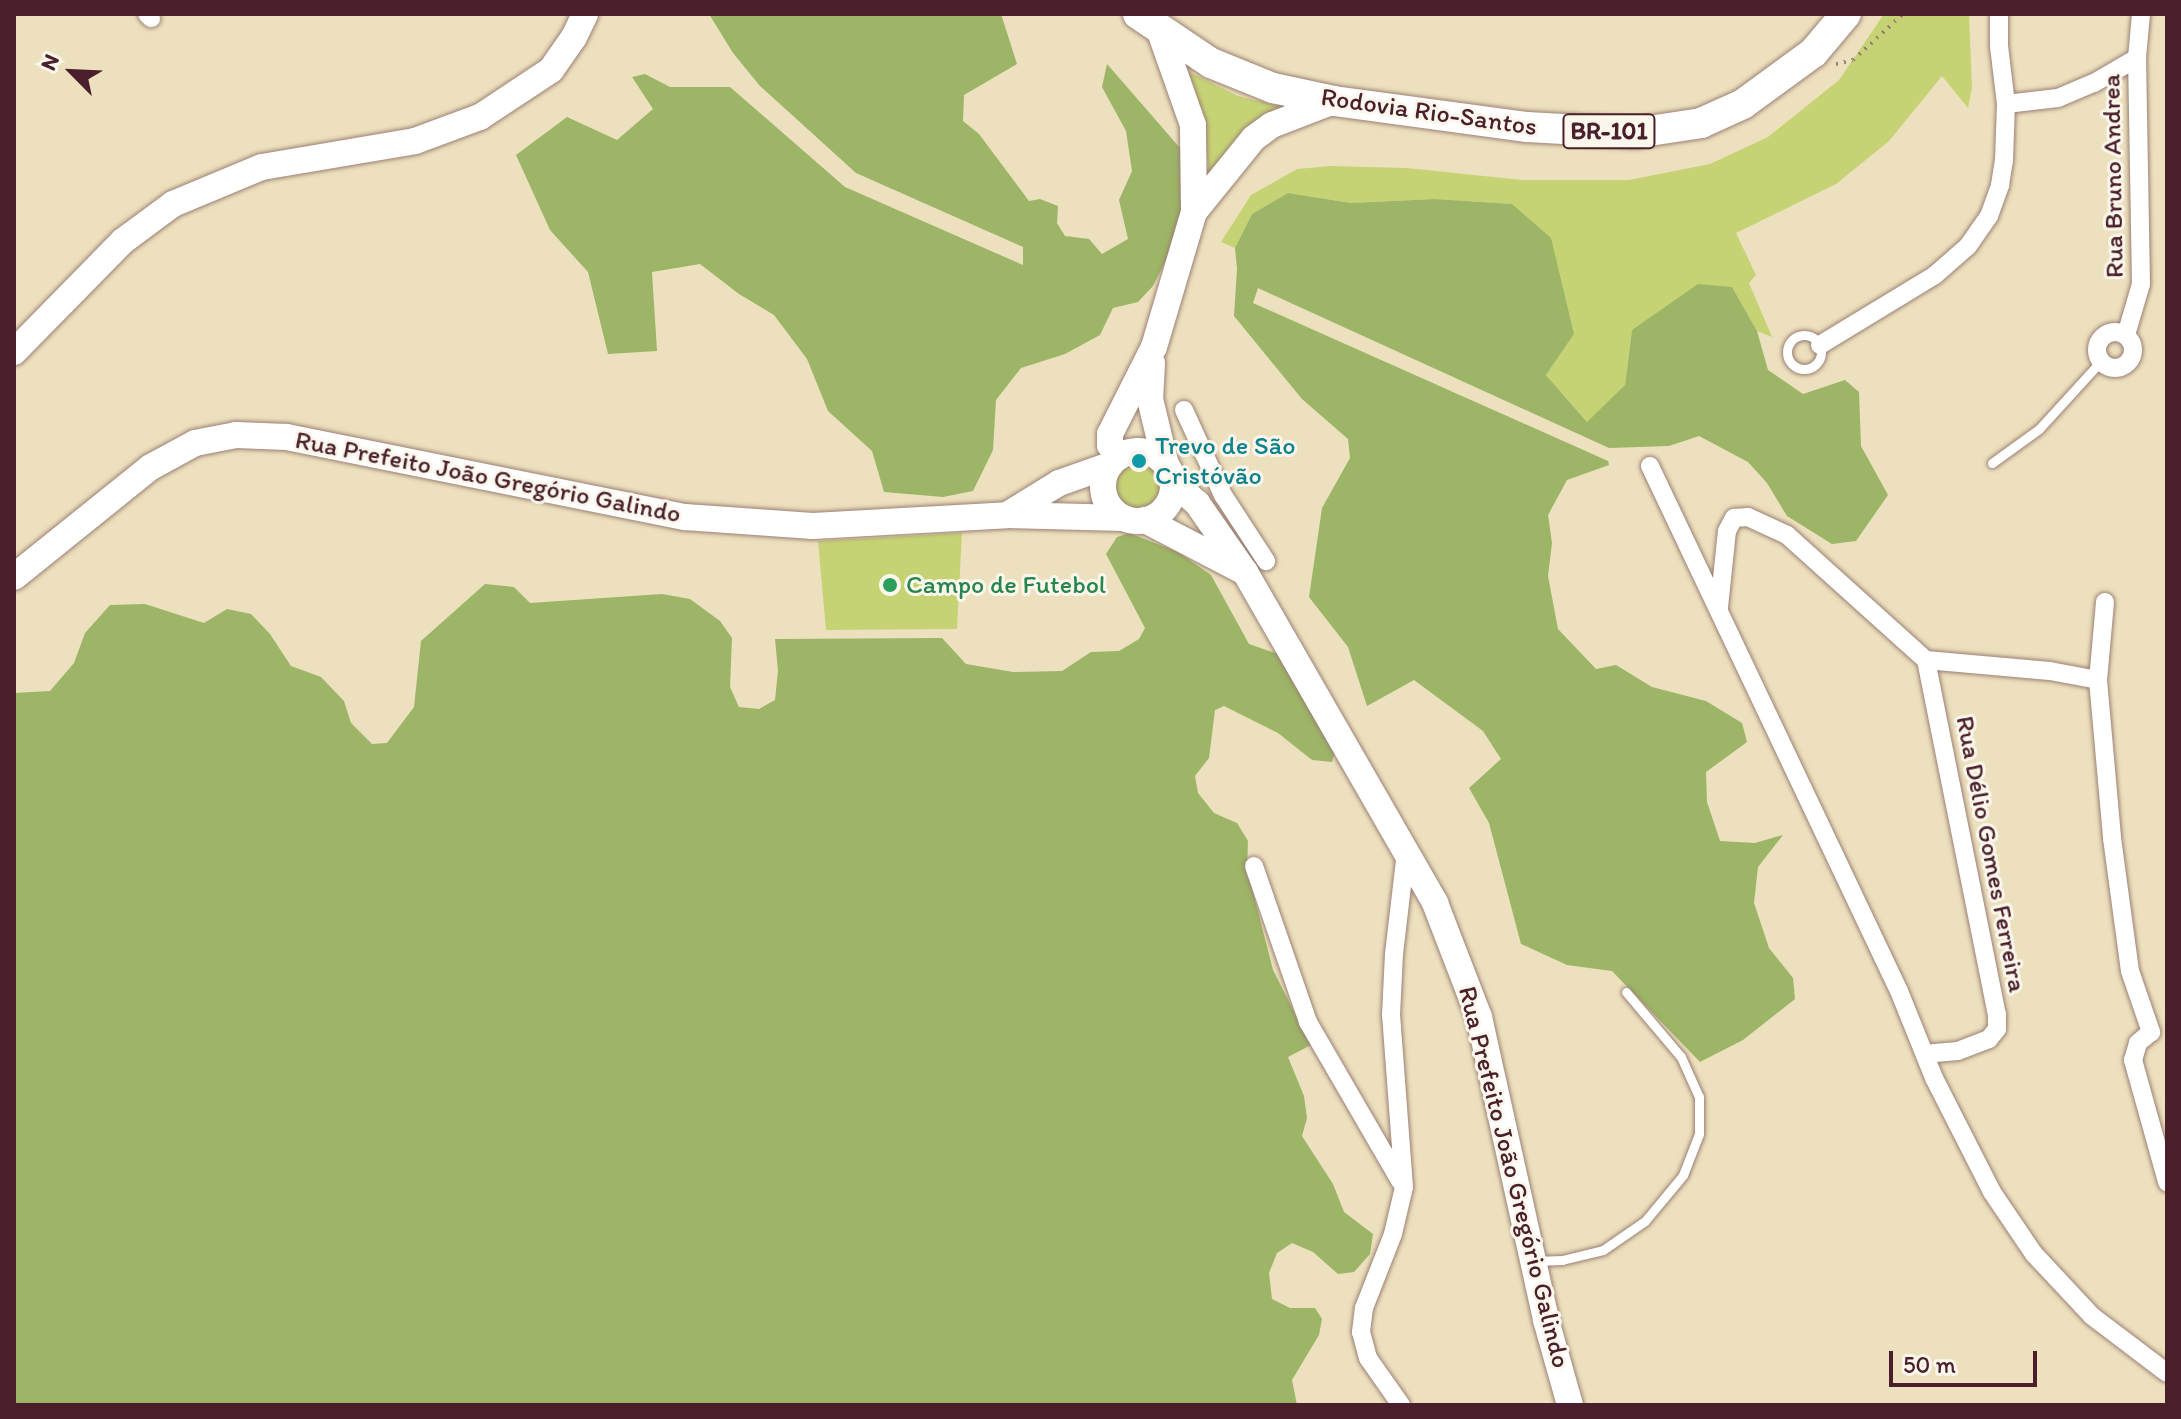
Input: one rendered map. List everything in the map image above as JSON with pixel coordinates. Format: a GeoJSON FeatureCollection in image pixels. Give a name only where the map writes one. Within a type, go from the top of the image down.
{"type":"FeatureCollection","features":[{"type":"Feature","properties":{"kind":"highway","name":"Rodovia Rio-Santos"},"geometry":{"type":"LineString","coordinates":[[1149,23],[1211,63],[1244,78],[1334,101],[1527,127],[1636,133],[1701,123],[1743,104],[1813,53],[1846,14]]}},
{"type":"Feature","properties":{"kind":"main road"},"geometry":{"type":"LineString","coordinates":[[17,342],[123,241],[173,204],[262,167],[415,141],[480,117],[551,70],[574,37],[585,14]]}},
{"type":"Feature","properties":{"kind":"main road"},"geometry":{"type":"LineString","coordinates":[[1149,23],[1193,125],[1194,212],[1154,347],[1110,434],[1114,461],[1103,485],[1104,495],[1115,513],[1256,567]]}},
{"type":"Feature","properties":{"kind":"main road"},"geometry":{"type":"LineString","coordinates":[[1194,212],[1254,138],[1272,125],[1334,101]]}},
{"type":"Feature","properties":{"kind":"main road"},"geometry":{"type":"LineString","coordinates":[[1134,519],[1154,517],[1169,502],[1169,474],[1150,399],[1154,347]]}},
{"type":"Feature","properties":{"kind":"main road","name":"Rua Prefeito João Gregório Galindo"},"geometry":{"type":"LineString","coordinates":[[14,577],[151,467],[195,443],[236,435],[287,437],[685,517],[813,526],[1007,515],[1134,519]]}},
{"type":"Feature","properties":{"kind":"main road"},"geometry":{"type":"LineString","coordinates":[[1007,515],[1059,483],[1139,451],[1159,458],[1169,474]]}},
{"type":"Feature","properties":{"kind":"main road","name":"Rua Prefeito João Gregório Galindo"},"geometry":{"type":"LineString","coordinates":[[1169,474],[1256,567],[1435,903],[1479,1017],[1532,1261],[1570,1405]]}},
{"type":"Feature","properties":{"kind":"street"},"geometry":{"type":"LineString","coordinates":[[1820,345],[1935,275],[1968,246],[1989,216],[2000,185],[2006,104],[1999,46],[1999,14]]}},
{"type":"Feature","properties":{"kind":"street","name":"Rua Bruno Andrea"},"geometry":{"type":"LineString","coordinates":[[2126,335],[2141,284],[2137,58],[2141,14]]}},
{"type":"Feature","properties":{"kind":"street"},"geometry":{"type":"LineString","coordinates":[[2006,104],[2058,98],[2094,83],[2137,58]]}},
{"type":"Feature","properties":{"kind":"street"},"geometry":{"type":"LineString","coordinates":[[2117,331],[2126,335],[2133,342],[2131,361],[2114,369],[2101,361],[2097,348],[2100,339],[2117,331]]}},
{"type":"Feature","properties":{"kind":"street"},"geometry":{"type":"LineString","coordinates":[[1184,410],[1256,567]]}},
{"type":"Feature","properties":{"kind":"street"},"geometry":{"type":"LineString","coordinates":[[1650,466],[1992,1192],[2034,1254],[2092,1316],[2167,1373]]}},
{"type":"Feature","properties":{"kind":"street"},"geometry":{"type":"LineString","coordinates":[[1197,503],[1223,495]]}},
{"type":"Feature","properties":{"kind":"street"},"geometry":{"type":"LineString","coordinates":[[1719,607],[1727,531],[1734,518],[1748,517],[1787,535],[1926,660],[2050,671],[2098,680]]}},
{"type":"Feature","properties":{"kind":"street"},"geometry":{"type":"LineString","coordinates":[[2105,602],[2098,680],[2112,838],[2130,971],[2159,1032],[2138,1043],[2133,1060],[2167,1182]]}},
{"type":"Feature","properties":{"kind":"street","name":"Rua Délio Gomes Ferreira"},"geometry":{"type":"LineString","coordinates":[[1926,660],[1997,1014],[1997,1029],[1989,1039],[1958,1051],[1926,1054]]}},
{"type":"Feature","properties":{"kind":"street"},"geometry":{"type":"LineString","coordinates":[[1401,1405],[1368,1358],[1361,1332],[1364,1308],[1393,1234],[1404,1187],[1391,1015],[1394,954],[1407,849]]}},
{"type":"Feature","properties":{"kind":"street"},"geometry":{"type":"LineString","coordinates":[[1254,866],[1308,1022],[1404,1187]]}},
{"type":"Feature","properties":{"kind":"lane"},"geometry":{"type":"LineString","coordinates":[[1992,463],[2039,429],[2101,361]]}},
{"type":"Feature","properties":{"kind":"lane"},"geometry":{"type":"LineString","coordinates":[[1532,1261],[1562,1260],[1603,1250],[1645,1221],[1683,1175],[1699,1134],[1699,1097],[1681,1057],[1626,992]]}},
{"type":"Feature","properties":{"kind":"path"},"geometry":{"type":"LineString","coordinates":[[1813,53],[1828,66],[1853,60],[1903,14]]}},
{"type":"Feature","properties":{"kind":"green space"},"geometry":{"type":"Polygon","coordinates":[[[709,14],[1001,14],[1017,64],[964,95],[963,121],[979,134],[1029,201],[1040,199],[1058,206],[1057,223],[1065,236],[1089,239],[1102,254],[1128,239],[1119,200],[1132,171],[1126,131],[1102,87],[1107,64],[1180,148],[1182,217],[1173,247],[1153,286],[1138,302],[1113,308],[1100,335],[1065,354],[1021,368],[996,400],[993,450],[973,491],[943,497],[884,492],[872,451],[828,411],[807,359],[774,315],[739,294],[700,264],[652,272],[657,351],[608,354],[588,272],[550,230],[516,155],[567,117],[617,140],[653,109],[632,77],[645,74],[670,87],[730,87],[845,187],[1023,265],[1023,247],[856,173],[760,86],[733,53],[709,14]]]}},
{"type":"Feature","properties":{"kind":"green space"},"geometry":{"type":"Polygon","coordinates":[[[1884,14],[1969,14],[1972,88],[1968,108],[1942,76],[1889,141],[1836,184],[1736,233],[1756,275],[1749,283],[1772,337],[1757,331],[1732,287],[1632,330],[1625,385],[1588,423],[1546,375],[1574,334],[1512,204],[1435,199],[1351,203],[1288,193],[1252,214],[1235,248],[1221,242],[1251,195],[1297,169],[1331,166],[1407,168],[1522,180],[1629,180],[1710,164],[1768,137],[1839,80],[1884,14]]]}},
{"type":"Feature","properties":{"kind":"green space"},"geometry":{"type":"Polygon","coordinates":[[[1181,68],[1238,96],[1283,107],[1245,131],[1209,174],[1204,127],[1181,68]]]}},
{"type":"Feature","properties":{"kind":"green space"},"geometry":{"type":"Polygon","coordinates":[[[1288,193],[1351,203],[1435,199],[1512,204],[1551,238],[1574,334],[1546,375],[1587,422],[1625,385],[1632,330],[1698,284],[1732,287],[1757,331],[1768,370],[1803,394],[1845,380],[1859,392],[1861,446],[1888,495],[1856,541],[1832,544],[1787,516],[1767,483],[1748,462],[1699,436],[1669,446],[1609,448],[1258,288],[1253,303],[1608,461],[1609,465],[1567,480],[1548,515],[1552,543],[1548,576],[1558,629],[1596,669],[1616,665],[1652,687],[1706,701],[1742,723],[1747,742],[1706,772],[1707,802],[1720,841],[1755,843],[1783,835],[1758,867],[1754,903],[1769,948],[1793,978],[1795,999],[1743,1040],[1700,1062],[1612,971],[1567,965],[1521,944],[1489,823],[1469,788],[1501,759],[1483,731],[1414,680],[1367,706],[1348,647],[1309,597],[1322,508],[1350,458],[1348,439],[1302,399],[1234,316],[1235,248],[1252,214],[1288,193]]]}},
{"type":"Feature","properties":{"kind":"green space"},"geometry":{"type":"Polygon","coordinates":[[[1137,462],[1154,469],[1161,486],[1154,503],[1137,510],[1120,503],[1113,486],[1120,469],[1137,462]]]}},
{"type":"Feature","properties":{"kind":"green space","name":"Campo de Futebol"},"geometry":{"type":"Polygon","coordinates":[[[962,533],[957,629],[826,630],[818,541],[962,533]]]}},
{"type":"Feature","properties":{"kind":"green space"},"geometry":{"type":"Polygon","coordinates":[[[1129,533],[1178,552],[1211,575],[1249,644],[1284,656],[1335,752],[1332,762],[1312,760],[1278,733],[1224,706],[1215,710],[1209,758],[1195,776],[1198,793],[1214,813],[1237,823],[1248,841],[1247,869],[1273,970],[1311,1045],[1288,1057],[1304,1096],[1307,1118],[1302,1136],[1333,1184],[1344,1212],[1373,1234],[1370,1254],[1354,1272],[1338,1274],[1313,1252],[1292,1243],[1277,1253],[1269,1273],[1272,1299],[1290,1308],[1315,1308],[1322,1319],[1319,1335],[1292,1380],[1297,1405],[14,1405],[14,693],[50,691],[74,663],[85,633],[110,605],[145,604],[204,623],[227,609],[251,614],[270,634],[291,666],[321,677],[344,701],[351,723],[372,744],[387,743],[414,707],[421,641],[485,584],[514,587],[530,603],[662,594],[690,599],[720,621],[732,638],[730,687],[739,707],[759,709],[775,700],[778,671],[775,639],[942,638],[966,664],[1013,672],[1062,671],[1091,652],[1119,651],[1139,639],[1145,628],[1106,554],[1117,537],[1129,533]]]}},
{"type":"Feature","properties":{"kind":"place","name":"Trevo de São Cristóvão"},"geometry":{"type":"Point","coordinates":[1139,461]}},
{"type":"Feature","properties":{"kind":"place","name":"Campo de Futebol"},"geometry":{"type":"Point","coordinates":[890,585]}}]}
